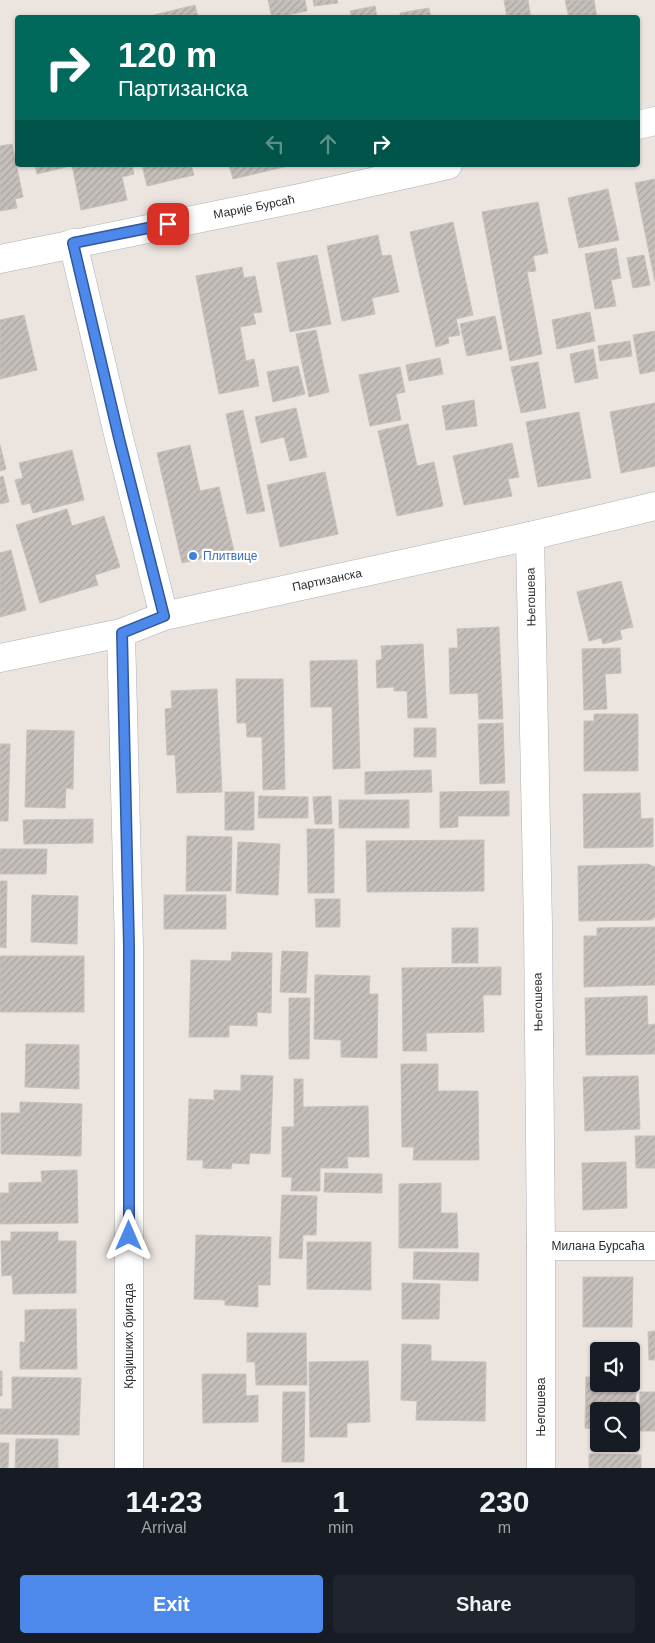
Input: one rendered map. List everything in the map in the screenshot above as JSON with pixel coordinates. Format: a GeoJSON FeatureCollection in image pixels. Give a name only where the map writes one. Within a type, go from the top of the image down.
{"type":"FeatureCollection","features":[{"type":"Feature","properties":{"kind":"street"},"geometry":{"type":"LineString","coordinates":[[640,125],[655,121]]}},
{"type":"Feature","properties":{"kind":"street","name":"Марије Бурсаћ"},"geometry":{"type":"LineString","coordinates":[[0,259],[300,198],[439,167]]}},
{"type":"Feature","properties":{"kind":"street"},"geometry":{"type":"LineString","coordinates":[[73,243],[119,438],[164,616]]}},
{"type":"Feature","properties":{"kind":"street","name":"Партизанска"},"geometry":{"type":"LineString","coordinates":[[0,658],[122,633],[164,616],[530,536],[655,506]]}},
{"type":"Feature","properties":{"kind":"street","name":"Његошева"},"geometry":{"type":"LineString","coordinates":[[530,536],[538,924],[541,1468]]}},
{"type":"Feature","properties":{"kind":"street","name":"Крајишких бригада"},"geometry":{"type":"LineString","coordinates":[[122,633],[129,946],[129,1468]]}},
{"type":"Feature","properties":{"kind":"street","name":"Милана Бурсаћа"},"geometry":{"type":"LineString","coordinates":[[541,1246],[655,1246]]}},
{"type":"Feature","properties":{"kind":"building"},"geometry":{"type":"Polygon","coordinates":[[[268,0],[305,0],[307,11],[287,15],[271,15],[268,0]]]}},
{"type":"Feature","properties":{"kind":"building"},"geometry":{"type":"Polygon","coordinates":[[[313,0],[337,0],[338,3],[314,6],[313,0]]]}},
{"type":"Feature","properties":{"kind":"building"},"geometry":{"type":"Polygon","coordinates":[[[504,0],[528,0],[530,15],[506,15],[504,0]]]}},
{"type":"Feature","properties":{"kind":"building"},"geometry":{"type":"Polygon","coordinates":[[[565,0],[594,0],[596,15],[568,15],[565,0]]]}},
{"type":"Feature","properties":{"kind":"building"},"geometry":{"type":"Polygon","coordinates":[[[195,5],[197,15],[154,15],[195,5]]]}},
{"type":"Feature","properties":{"kind":"building"},"geometry":{"type":"Polygon","coordinates":[[[375,6],[376,15],[351,15],[350,11],[375,6]]]}},
{"type":"Feature","properties":{"kind":"building"},"geometry":{"type":"Polygon","coordinates":[[[429,8],[430,15],[400,15],[400,13],[429,8]]]}},
{"type":"Feature","properties":{"kind":"building"},"geometry":{"type":"Polygon","coordinates":[[[12,144],[15,167],[17,167],[23,197],[15,199],[17,208],[0,211],[0,146],[12,144]]]}},
{"type":"Feature","properties":{"kind":"building"},"geometry":{"type":"Polygon","coordinates":[[[35,167],[66,167],[37,174],[35,167]]]}},
{"type":"Feature","properties":{"kind":"building"},"geometry":{"type":"Polygon","coordinates":[[[72,167],[132,167],[134,174],[122,177],[127,200],[81,210],[72,167]]]}},
{"type":"Feature","properties":{"kind":"building"},"geometry":{"type":"Polygon","coordinates":[[[142,167],[192,167],[194,175],[147,186],[142,167]]]}},
{"type":"Feature","properties":{"kind":"building"},"geometry":{"type":"Polygon","coordinates":[[[230,167],[284,167],[233,179],[230,167]]]}},
{"type":"Feature","properties":{"kind":"building"},"geometry":{"type":"Polygon","coordinates":[[[655,179],[655,282],[635,183],[655,179]]]}},
{"type":"Feature","properties":{"kind":"building"},"geometry":{"type":"Polygon","coordinates":[[[608,189],[619,240],[579,248],[568,198],[608,189]]]}},
{"type":"Feature","properties":{"kind":"building"},"geometry":{"type":"Polygon","coordinates":[[[538,202],[548,253],[533,256],[536,271],[527,272],[542,354],[510,361],[482,212],[538,202]]]}},
{"type":"Feature","properties":{"kind":"building"},"geometry":{"type":"Polygon","coordinates":[[[453,222],[473,315],[456,319],[460,335],[448,337],[449,343],[436,347],[410,232],[453,222]]]}},
{"type":"Feature","properties":{"kind":"building"},"geometry":{"type":"Polygon","coordinates":[[[378,235],[382,256],[391,255],[399,292],[372,298],[375,314],[342,321],[327,246],[378,235]]]}},
{"type":"Feature","properties":{"kind":"building"},"geometry":{"type":"Polygon","coordinates":[[[616,248],[621,278],[611,280],[616,306],[595,309],[585,254],[616,248]]]}},
{"type":"Feature","properties":{"kind":"building"},"geometry":{"type":"Polygon","coordinates":[[[317,255],[331,324],[290,332],[277,263],[317,255]]]}},
{"type":"Feature","properties":{"kind":"building"},"geometry":{"type":"Polygon","coordinates":[[[644,255],[650,285],[633,288],[627,258],[644,255]]]}},
{"type":"Feature","properties":{"kind":"building"},"geometry":{"type":"Polygon","coordinates":[[[242,267],[244,278],[255,276],[262,312],[253,313],[256,324],[240,327],[246,361],[254,359],[259,386],[219,394],[196,276],[242,267]]]}},
{"type":"Feature","properties":{"kind":"building"},"geometry":{"type":"Polygon","coordinates":[[[590,312],[595,341],[557,349],[552,320],[590,312]]]}},
{"type":"Feature","properties":{"kind":"building"},"geometry":{"type":"Polygon","coordinates":[[[24,315],[37,370],[0,379],[0,320],[24,315]]]}},
{"type":"Feature","properties":{"kind":"building"},"geometry":{"type":"Polygon","coordinates":[[[495,316],[502,349],[467,356],[460,324],[495,316]]]}},
{"type":"Feature","properties":{"kind":"building"},"geometry":{"type":"Polygon","coordinates":[[[316,330],[329,392],[309,397],[296,334],[316,330]]]}},
{"type":"Feature","properties":{"kind":"building"},"geometry":{"type":"Polygon","coordinates":[[[655,331],[655,371],[640,374],[633,335],[655,331]]]}},
{"type":"Feature","properties":{"kind":"building"},"geometry":{"type":"Polygon","coordinates":[[[630,341],[632,356],[600,361],[598,346],[630,341]]]}},
{"type":"Feature","properties":{"kind":"building"},"geometry":{"type":"Polygon","coordinates":[[[593,349],[598,378],[575,383],[570,354],[593,349]]]}},
{"type":"Feature","properties":{"kind":"building"},"geometry":{"type":"Polygon","coordinates":[[[440,358],[443,374],[409,381],[406,365],[440,358]]]}},
{"type":"Feature","properties":{"kind":"building"},"geometry":{"type":"Polygon","coordinates":[[[538,362],[546,408],[521,413],[511,367],[538,362]]]}},
{"type":"Feature","properties":{"kind":"building"},"geometry":{"type":"Polygon","coordinates":[[[298,366],[305,394],[273,402],[267,372],[298,366]]]}},
{"type":"Feature","properties":{"kind":"building"},"geometry":{"type":"Polygon","coordinates":[[[400,367],[405,392],[396,394],[401,420],[370,426],[359,375],[400,367]]]}},
{"type":"Feature","properties":{"kind":"building"},"geometry":{"type":"Polygon","coordinates":[[[474,400],[477,426],[446,430],[442,406],[474,400]]]}},
{"type":"Feature","properties":{"kind":"building"},"geometry":{"type":"Polygon","coordinates":[[[655,403],[655,466],[621,473],[610,412],[655,403]]]}},
{"type":"Feature","properties":{"kind":"building"},"geometry":{"type":"Polygon","coordinates":[[[296,408],[307,457],[290,461],[284,437],[261,443],[255,417],[296,408]]]}},
{"type":"Feature","properties":{"kind":"building"},"geometry":{"type":"Polygon","coordinates":[[[243,410],[265,511],[247,514],[226,414],[243,410]]]}},
{"type":"Feature","properties":{"kind":"building"},"geometry":{"type":"Polygon","coordinates":[[[579,412],[591,478],[538,487],[526,422],[579,412]]]}},
{"type":"Feature","properties":{"kind":"building"},"geometry":{"type":"Polygon","coordinates":[[[408,424],[417,466],[434,462],[443,506],[397,516],[378,431],[408,424]]]}},
{"type":"Feature","properties":{"kind":"building"},"geometry":{"type":"Polygon","coordinates":[[[512,443],[519,477],[508,479],[512,496],[464,505],[453,456],[512,443]]]}},
{"type":"Feature","properties":{"kind":"building"},"geometry":{"type":"Polygon","coordinates":[[[0,445],[6,469],[0,471],[0,445]]]}},
{"type":"Feature","properties":{"kind":"building"},"geometry":{"type":"Polygon","coordinates":[[[190,445],[200,491],[219,487],[234,551],[182,563],[157,453],[190,445]]]}},
{"type":"Feature","properties":{"kind":"building"},"geometry":{"type":"Polygon","coordinates":[[[72,450],[84,500],[33,513],[30,503],[22,505],[15,480],[23,478],[19,463],[72,450]]]}},
{"type":"Feature","properties":{"kind":"building"},"geometry":{"type":"Polygon","coordinates":[[[325,472],[338,534],[280,547],[267,485],[325,472]]]}},
{"type":"Feature","properties":{"kind":"building"},"geometry":{"type":"Polygon","coordinates":[[[3,476],[9,502],[0,504],[0,477],[3,476]]]}},
{"type":"Feature","properties":{"kind":"building"},"geometry":{"type":"Polygon","coordinates":[[[67,509],[72,526],[104,516],[120,567],[95,575],[98,585],[40,603],[16,525],[67,509]]]}},
{"type":"Feature","properties":{"kind":"building"},"geometry":{"type":"Polygon","coordinates":[[[11,550],[26,610],[0,617],[0,553],[11,550]]]}},
{"type":"Feature","properties":{"kind":"building"},"geometry":{"type":"Polygon","coordinates":[[[621,581],[633,627],[620,630],[622,639],[603,644],[601,638],[589,641],[577,592],[621,581]]]}},
{"type":"Feature","properties":{"kind":"building"},"geometry":{"type":"Polygon","coordinates":[[[499,627],[503,719],[479,719],[478,693],[450,694],[449,648],[458,648],[457,629],[499,627]]]}},
{"type":"Feature","properties":{"kind":"building"},"geometry":{"type":"Polygon","coordinates":[[[423,644],[427,718],[408,718],[407,691],[394,691],[394,687],[377,688],[376,661],[382,659],[381,646],[423,644]]]}},
{"type":"Feature","properties":{"kind":"building"},"geometry":{"type":"Polygon","coordinates":[[[620,648],[621,673],[605,674],[607,709],[584,710],[582,649],[620,648]]]}},
{"type":"Feature","properties":{"kind":"building"},"geometry":{"type":"Polygon","coordinates":[[[357,660],[360,768],[333,769],[332,707],[311,707],[310,661],[357,660]]]}},
{"type":"Feature","properties":{"kind":"building"},"geometry":{"type":"Polygon","coordinates":[[[236,679],[283,679],[285,789],[263,790],[262,737],[247,737],[246,723],[237,723],[236,679]]]}},
{"type":"Feature","properties":{"kind":"building"},"geometry":{"type":"Polygon","coordinates":[[[217,689],[222,792],[177,793],[175,755],[167,755],[165,709],[172,708],[171,691],[217,689]]]}},
{"type":"Feature","properties":{"kind":"building"},"geometry":{"type":"Polygon","coordinates":[[[594,714],[638,714],[638,771],[584,771],[584,721],[594,721],[594,714]]]}},
{"type":"Feature","properties":{"kind":"building"},"geometry":{"type":"Polygon","coordinates":[[[503,723],[505,783],[480,784],[478,724],[503,723]]]}},
{"type":"Feature","properties":{"kind":"building"},"geometry":{"type":"Polygon","coordinates":[[[414,728],[436,728],[436,757],[414,757],[414,728]]]}},
{"type":"Feature","properties":{"kind":"building"},"geometry":{"type":"Polygon","coordinates":[[[27,730],[74,731],[73,789],[66,788],[65,808],[25,807],[27,730]]]}},
{"type":"Feature","properties":{"kind":"building"},"geometry":{"type":"Polygon","coordinates":[[[0,744],[10,744],[8,821],[0,821],[0,744]]]}},
{"type":"Feature","properties":{"kind":"building"},"geometry":{"type":"Polygon","coordinates":[[[431,770],[432,792],[365,794],[365,772],[431,770]]]}},
{"type":"Feature","properties":{"kind":"building"},"geometry":{"type":"Polygon","coordinates":[[[509,791],[509,816],[458,816],[458,827],[440,828],[440,792],[509,791]]]}},
{"type":"Feature","properties":{"kind":"building"},"geometry":{"type":"Polygon","coordinates":[[[225,792],[254,792],[254,830],[225,830],[225,792]]]}},
{"type":"Feature","properties":{"kind":"building"},"geometry":{"type":"Polygon","coordinates":[[[640,793],[641,819],[653,818],[653,847],[584,848],[583,794],[640,793]]]}},
{"type":"Feature","properties":{"kind":"building"},"geometry":{"type":"Polygon","coordinates":[[[259,796],[308,797],[308,818],[258,818],[259,796]]]}},
{"type":"Feature","properties":{"kind":"building"},"geometry":{"type":"Polygon","coordinates":[[[331,796],[332,824],[315,824],[313,797],[331,796]]]}},
{"type":"Feature","properties":{"kind":"building"},"geometry":{"type":"Polygon","coordinates":[[[339,800],[409,800],[409,828],[339,828],[339,800]]]}},
{"type":"Feature","properties":{"kind":"building"},"geometry":{"type":"Polygon","coordinates":[[[93,819],[93,843],[24,844],[23,820],[93,819]]]}},
{"type":"Feature","properties":{"kind":"building"},"geometry":{"type":"Polygon","coordinates":[[[307,829],[334,829],[334,893],[308,893],[307,829]]]}},
{"type":"Feature","properties":{"kind":"building"},"geometry":{"type":"Polygon","coordinates":[[[187,836],[232,837],[231,891],[186,891],[187,836]]]}},
{"type":"Feature","properties":{"kind":"building"},"geometry":{"type":"Polygon","coordinates":[[[484,840],[484,891],[367,892],[366,841],[484,840]]]}},
{"type":"Feature","properties":{"kind":"building"},"geometry":{"type":"Polygon","coordinates":[[[238,842],[280,844],[278,895],[236,893],[238,842]]]}},
{"type":"Feature","properties":{"kind":"building"},"geometry":{"type":"Polygon","coordinates":[[[0,849],[47,849],[46,874],[0,874],[0,849]]]}},
{"type":"Feature","properties":{"kind":"building"},"geometry":{"type":"Polygon","coordinates":[[[648,864],[655,867],[655,917],[652,920],[579,921],[578,866],[648,864]]]}},
{"type":"Feature","properties":{"kind":"building"},"geometry":{"type":"Polygon","coordinates":[[[0,881],[7,881],[6,948],[0,947],[0,881]]]}},
{"type":"Feature","properties":{"kind":"building"},"geometry":{"type":"Polygon","coordinates":[[[32,895],[78,896],[77,944],[31,942],[32,895]]]}},
{"type":"Feature","properties":{"kind":"building"},"geometry":{"type":"Polygon","coordinates":[[[164,895],[226,895],[226,929],[164,929],[164,895]]]}},
{"type":"Feature","properties":{"kind":"building"},"geometry":{"type":"Polygon","coordinates":[[[315,899],[340,899],[340,927],[316,927],[315,899]]]}},
{"type":"Feature","properties":{"kind":"building"},"geometry":{"type":"Polygon","coordinates":[[[655,927],[655,985],[584,987],[584,936],[597,936],[597,928],[655,927]]]}},
{"type":"Feature","properties":{"kind":"building"},"geometry":{"type":"Polygon","coordinates":[[[452,928],[478,928],[478,963],[452,963],[452,928]]]}},
{"type":"Feature","properties":{"kind":"building"},"geometry":{"type":"Polygon","coordinates":[[[282,951],[308,952],[306,993],[280,992],[282,951]]]}},
{"type":"Feature","properties":{"kind":"building"},"geometry":{"type":"Polygon","coordinates":[[[232,952],[272,953],[271,1013],[257,1012],[257,1026],[229,1025],[229,1037],[189,1037],[191,960],[231,961],[232,952]]]}},
{"type":"Feature","properties":{"kind":"building"},"geometry":{"type":"Polygon","coordinates":[[[0,956],[84,956],[84,1012],[0,1012],[0,956]]]}},
{"type":"Feature","properties":{"kind":"building"},"geometry":{"type":"Polygon","coordinates":[[[501,967],[501,995],[483,995],[484,1032],[426,1033],[427,1051],[403,1051],[402,968],[501,967]]]}},
{"type":"Feature","properties":{"kind":"building"},"geometry":{"type":"Polygon","coordinates":[[[315,975],[370,976],[369,994],[378,994],[377,1058],[341,1057],[341,1040],[314,1039],[315,975]]]}},
{"type":"Feature","properties":{"kind":"building"},"geometry":{"type":"Polygon","coordinates":[[[647,996],[648,1025],[655,1024],[655,1054],[586,1055],[585,998],[647,996]]]}},
{"type":"Feature","properties":{"kind":"building"},"geometry":{"type":"Polygon","coordinates":[[[289,998],[310,998],[309,1059],[289,1059],[289,998]]]}},
{"type":"Feature","properties":{"kind":"building"},"geometry":{"type":"Polygon","coordinates":[[[26,1044],[79,1045],[79,1089],[25,1087],[26,1044]]]}},
{"type":"Feature","properties":{"kind":"building"},"geometry":{"type":"Polygon","coordinates":[[[401,1064],[438,1064],[438,1091],[478,1091],[479,1160],[413,1160],[414,1147],[402,1147],[401,1064]]]}},
{"type":"Feature","properties":{"kind":"building"},"geometry":{"type":"Polygon","coordinates":[[[241,1075],[273,1076],[270,1154],[250,1153],[249,1164],[232,1163],[231,1169],[203,1168],[203,1160],[187,1160],[189,1099],[214,1100],[214,1090],[241,1091],[241,1075]]]}},
{"type":"Feature","properties":{"kind":"building"},"geometry":{"type":"Polygon","coordinates":[[[638,1076],[640,1129],[585,1131],[583,1077],[638,1076]]]}},
{"type":"Feature","properties":{"kind":"building"},"geometry":{"type":"Polygon","coordinates":[[[294,1079],[303,1079],[303,1107],[368,1106],[369,1157],[347,1157],[348,1168],[320,1168],[320,1191],[291,1191],[292,1177],[282,1177],[282,1127],[294,1127],[294,1079]]]}},
{"type":"Feature","properties":{"kind":"building"},"geometry":{"type":"Polygon","coordinates":[[[20,1102],[82,1104],[81,1156],[1,1154],[1,1113],[20,1113],[20,1102]]]}},
{"type":"Feature","properties":{"kind":"building"},"geometry":{"type":"Polygon","coordinates":[[[635,1136],[655,1136],[655,1168],[636,1168],[635,1136]]]}},
{"type":"Feature","properties":{"kind":"building"},"geometry":{"type":"Polygon","coordinates":[[[626,1162],[627,1208],[583,1210],[582,1163],[626,1162]]]}},
{"type":"Feature","properties":{"kind":"building"},"geometry":{"type":"Polygon","coordinates":[[[77,1170],[78,1223],[0,1224],[0,1193],[9,1193],[9,1183],[42,1182],[41,1171],[77,1170]]]}},
{"type":"Feature","properties":{"kind":"building"},"geometry":{"type":"Polygon","coordinates":[[[325,1173],[382,1174],[382,1193],[324,1192],[325,1173]]]}},
{"type":"Feature","properties":{"kind":"building"},"geometry":{"type":"Polygon","coordinates":[[[441,1183],[441,1213],[457,1213],[458,1248],[399,1248],[399,1184],[441,1183]]]}},
{"type":"Feature","properties":{"kind":"building"},"geometry":{"type":"Polygon","coordinates":[[[282,1195],[317,1196],[316,1235],[303,1235],[302,1259],[279,1258],[282,1195]]]}},
{"type":"Feature","properties":{"kind":"building"},"geometry":{"type":"Polygon","coordinates":[[[11,1232],[58,1232],[58,1241],[76,1241],[76,1293],[13,1294],[12,1275],[2,1276],[1,1241],[11,1241],[11,1232]]]}},
{"type":"Feature","properties":{"kind":"building"},"geometry":{"type":"Polygon","coordinates":[[[196,1235],[271,1237],[270,1285],[258,1285],[258,1307],[225,1305],[225,1300],[194,1299],[196,1235]]]}},
{"type":"Feature","properties":{"kind":"building"},"geometry":{"type":"Polygon","coordinates":[[[307,1242],[371,1242],[371,1290],[307,1289],[307,1242]]]}},
{"type":"Feature","properties":{"kind":"building"},"geometry":{"type":"Polygon","coordinates":[[[414,1252],[479,1253],[478,1281],[413,1279],[414,1252]]]}},
{"type":"Feature","properties":{"kind":"building"},"geometry":{"type":"Polygon","coordinates":[[[583,1277],[633,1277],[632,1327],[583,1327],[583,1277]]]}},
{"type":"Feature","properties":{"kind":"building"},"geometry":{"type":"Polygon","coordinates":[[[402,1283],[440,1284],[439,1319],[402,1319],[402,1283]]]}},
{"type":"Feature","properties":{"kind":"building"},"geometry":{"type":"Polygon","coordinates":[[[76,1309],[77,1369],[20,1369],[20,1342],[25,1342],[25,1310],[76,1309]]]}},
{"type":"Feature","properties":{"kind":"building"},"geometry":{"type":"Polygon","coordinates":[[[655,1331],[655,1360],[649,1360],[648,1332],[655,1331]]]}},
{"type":"Feature","properties":{"kind":"building"},"geometry":{"type":"Polygon","coordinates":[[[247,1333],[306,1333],[307,1385],[256,1385],[255,1362],[247,1362],[247,1333]]]}},
{"type":"Feature","properties":{"kind":"building"},"geometry":{"type":"Polygon","coordinates":[[[402,1344],[431,1345],[431,1361],[486,1362],[485,1421],[416,1420],[417,1401],[401,1400],[402,1344]]]}},
{"type":"Feature","properties":{"kind":"building"},"geometry":{"type":"Polygon","coordinates":[[[368,1361],[370,1422],[347,1423],[347,1437],[310,1437],[309,1362],[368,1361]]]}},
{"type":"Feature","properties":{"kind":"building"},"geometry":{"type":"Polygon","coordinates":[[[0,1371],[2,1371],[2,1396],[0,1396],[0,1371]]]}},
{"type":"Feature","properties":{"kind":"building"},"geometry":{"type":"Polygon","coordinates":[[[202,1374],[246,1374],[246,1396],[258,1395],[258,1422],[203,1423],[202,1374]]]}},
{"type":"Feature","properties":{"kind":"building"},"geometry":{"type":"Polygon","coordinates":[[[12,1377],[81,1378],[79,1435],[0,1434],[0,1409],[12,1409],[12,1377]]]}},
{"type":"Feature","properties":{"kind":"building"},"geometry":{"type":"Polygon","coordinates":[[[586,1377],[590,1377],[590,1392],[636,1392],[635,1402],[590,1402],[590,1428],[585,1428],[586,1377]]]}},
{"type":"Feature","properties":{"kind":"building"},"geometry":{"type":"Polygon","coordinates":[[[283,1392],[305,1392],[304,1462],[282,1462],[283,1392]]]}},
{"type":"Feature","properties":{"kind":"building"},"geometry":{"type":"Polygon","coordinates":[[[640,1392],[655,1392],[655,1431],[640,1431],[640,1392]]]}},
{"type":"Feature","properties":{"kind":"building"},"geometry":{"type":"Polygon","coordinates":[[[16,1439],[58,1439],[58,1468],[15,1468],[16,1439]]]}},
{"type":"Feature","properties":{"kind":"building"},"geometry":{"type":"Polygon","coordinates":[[[0,1443],[9,1443],[8,1468],[0,1468],[0,1443]]]}},
{"type":"Feature","properties":{"kind":"building"},"geometry":{"type":"Polygon","coordinates":[[[589,1454],[641,1455],[641,1468],[589,1468],[589,1454]]]}},
{"type":"Feature","properties":{"kind":"place","name":"Плитвице"},"geometry":{"type":"Point","coordinates":[193,556]}},
{"type":"Feature","properties":{"kind":"route"},"geometry":{"type":"LineString","coordinates":[[129,1236],[129,946],[122,633],[164,616],[119,438],[73,243],[168,224]]}}]}
